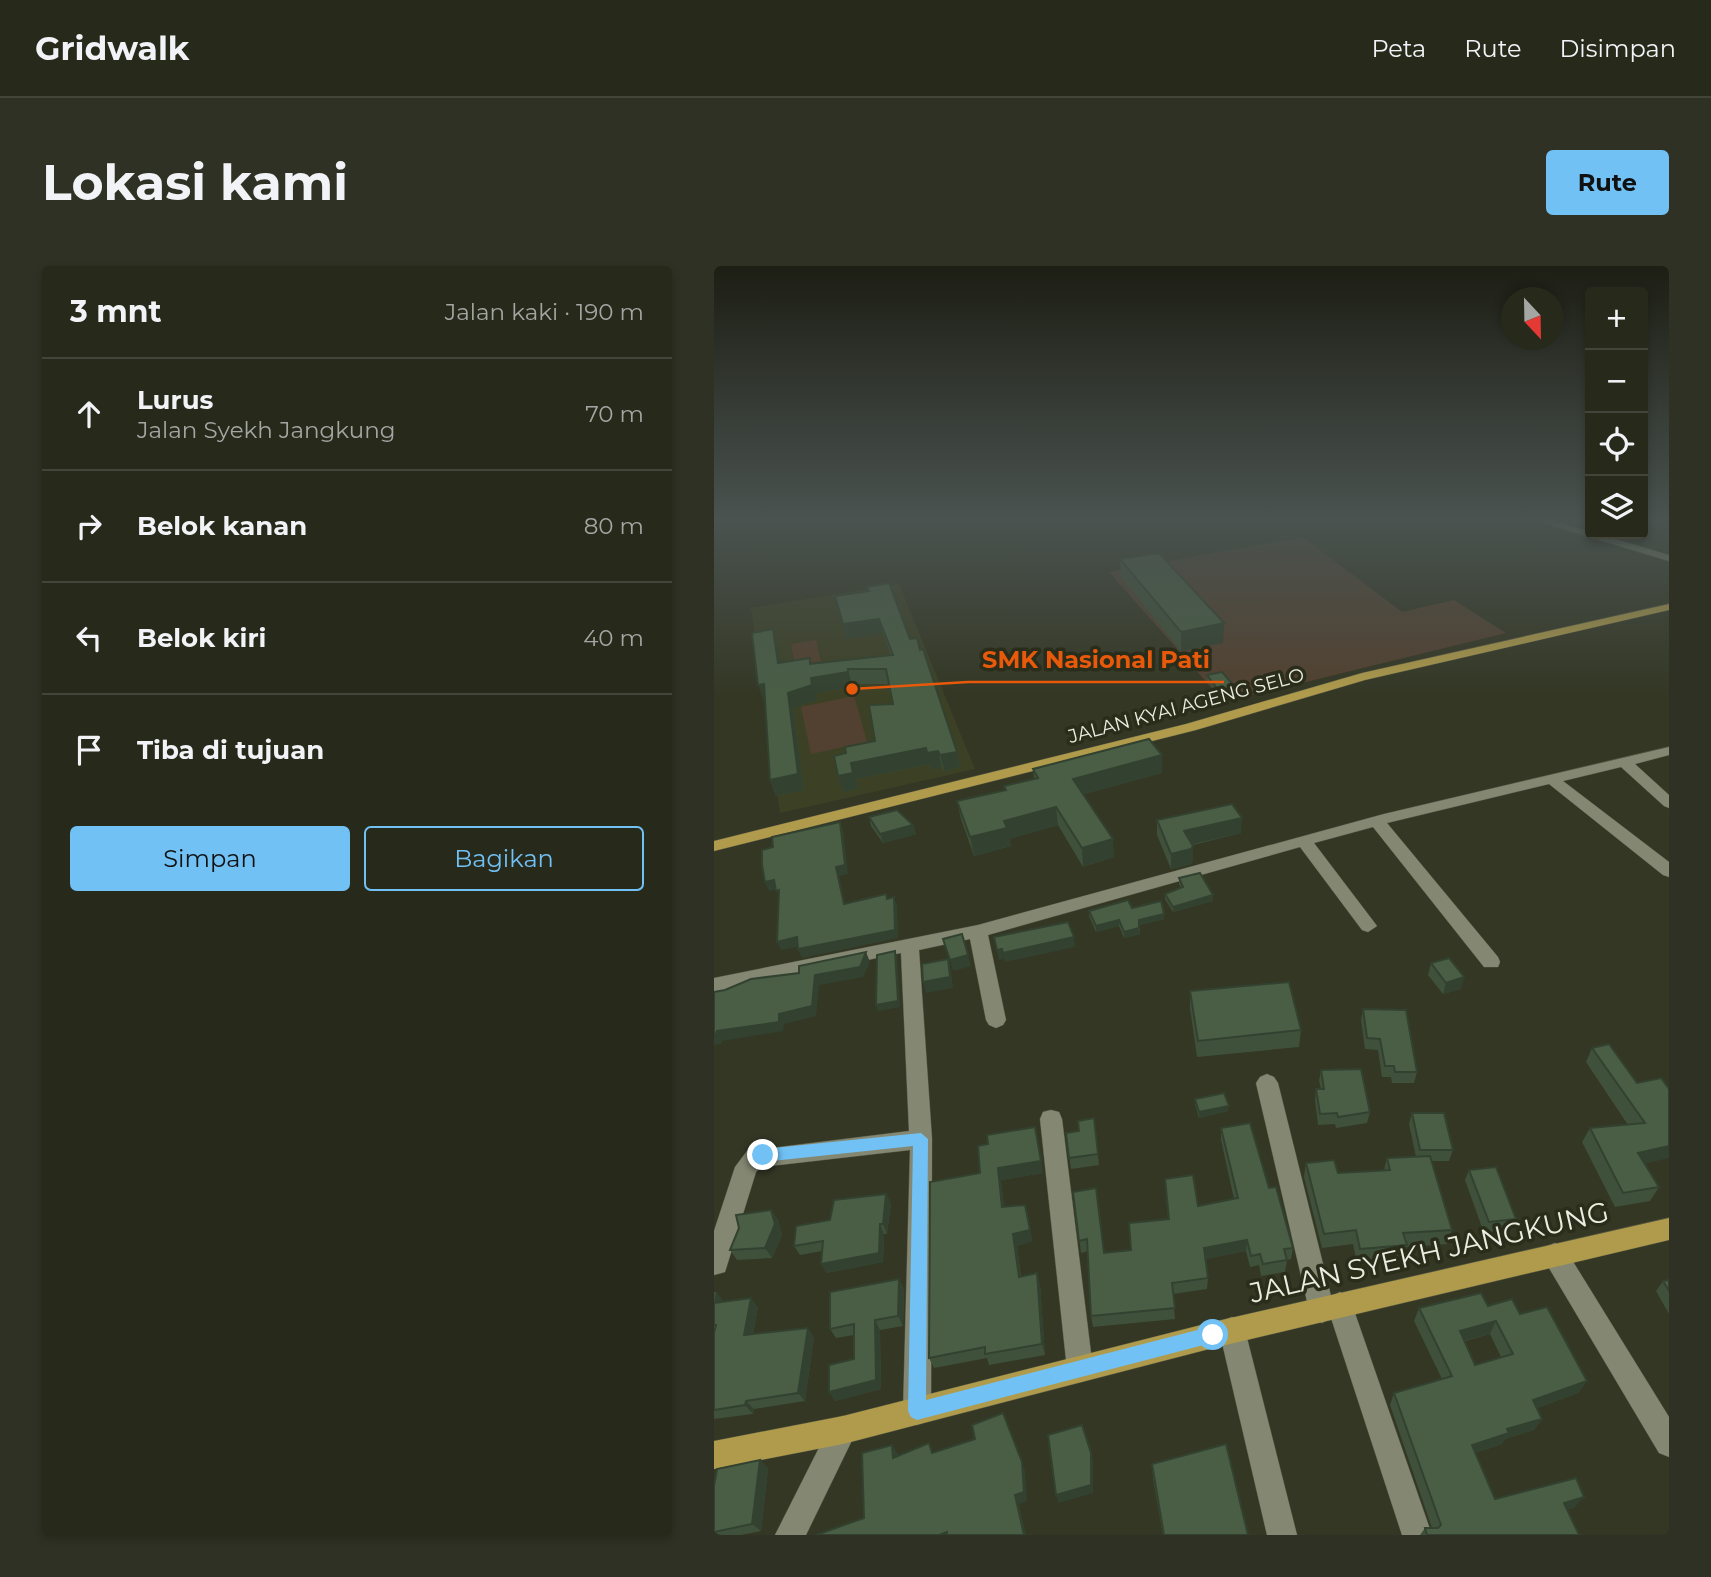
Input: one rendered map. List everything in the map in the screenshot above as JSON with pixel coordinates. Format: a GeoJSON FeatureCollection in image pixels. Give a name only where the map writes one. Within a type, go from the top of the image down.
{"type":"FeatureCollection","features":[{"type":"Feature","properties":{"kind":"main road","name":"JALAN KYAI AGENG SELO"},"geometry":{"type":"LineString","coordinates":[[714,846],[1191,727],[1362,677],[1667,609]]}},
{"type":"Feature","properties":{"kind":"main road","name":"JALAN SYEKH JANGKUNG"},"geometry":{"type":"LineString","coordinates":[[714,1455],[842,1430],[1232,1330],[1669,1229]]}},
{"type":"Feature","properties":{"kind":"street"},"geometry":{"type":"LineString","coordinates":[[714,985],[978,931],[1377,821],[1553,780],[1622,760],[1669,751]]}},
{"type":"Feature","properties":{"kind":"street"},"geometry":{"type":"LineString","coordinates":[[1622,760],[1669,803]]}},
{"type":"Feature","properties":{"kind":"street"},"geometry":{"type":"LineString","coordinates":[[1553,780],[1669,871]]}},
{"type":"Feature","properties":{"kind":"street"},"geometry":{"type":"LineString","coordinates":[[1377,821],[1491,962]]}},
{"type":"Feature","properties":{"kind":"street"},"geometry":{"type":"LineString","coordinates":[[1304,841],[1368,926]]}},
{"type":"Feature","properties":{"kind":"street"},"geometry":{"type":"LineString","coordinates":[[978,931],[996,1020]]}},
{"type":"Feature","properties":{"kind":"street"},"geometry":{"type":"LineString","coordinates":[[910,945],[921,1139],[917,1411]]}},
{"type":"Feature","properties":{"kind":"street"},"geometry":{"type":"LineString","coordinates":[[1267,1083],[1331,1307],[1417,1535]]}},
{"type":"Feature","properties":{"kind":"street"},"geometry":{"type":"LineString","coordinates":[[1051,1119],[1080,1369]]}},
{"type":"Feature","properties":{"kind":"street"},"geometry":{"type":"LineString","coordinates":[[716,1264],[746,1167],[755,1157],[921,1139]]}},
{"type":"Feature","properties":{"kind":"street"},"geometry":{"type":"LineString","coordinates":[[1555,1255],[1669,1443]]}},
{"type":"Feature","properties":{"kind":"street"},"geometry":{"type":"LineString","coordinates":[[1232,1330],[1282,1535]]}},
{"type":"Feature","properties":{"kind":"street"},"geometry":{"type":"LineString","coordinates":[[790,1535],[842,1430]]}},
{"type":"Feature","properties":{"kind":"shaded area"},"geometry":{"type":"Polygon","coordinates":[[[1113,576],[1355,576],[1402,612],[1454,600],[1506,633],[1224,702],[1113,576]]]}},
{"type":"Feature","properties":{"kind":"shaded area"},"geometry":{"type":"Polygon","coordinates":[[[899,584],[975,769],[780,813],[751,608],[899,584]]]}},
{"type":"Feature","properties":{"kind":"shaded area"},"geometry":{"type":"Polygon","coordinates":[[[816,640],[821,661],[795,666],[791,644],[816,640]]]}},
{"type":"Feature","properties":{"kind":"shaded area"},"geometry":{"type":"Polygon","coordinates":[[[854,696],[867,742],[811,754],[801,707],[854,696]]]}},
{"type":"Feature","properties":{"kind":"building"},"geometry":{"type":"Polygon","coordinates":[[[1134,576],[1181,576],[1224,623],[1181,632],[1134,576]]]}},
{"type":"Feature","properties":{"kind":"building"},"geometry":{"type":"Polygon","coordinates":[[[889,583],[910,639],[917,638],[920,650],[923,649],[957,752],[940,755],[938,751],[927,753],[926,748],[851,763],[853,773],[838,776],[834,756],[846,753],[845,747],[875,741],[869,705],[893,704],[886,669],[848,669],[848,672],[811,678],[812,685],[788,693],[798,774],[770,780],[764,684],[758,685],[752,633],[773,629],[778,663],[810,658],[810,664],[893,655],[879,619],[843,624],[835,596],[869,591],[867,587],[889,583]]]}},
{"type":"Feature","properties":{"kind":"building"},"geometry":{"type":"Polygon","coordinates":[[[1222,672],[1236,688],[1220,692],[1207,675],[1222,672]]]}},
{"type":"Feature","properties":{"kind":"building"},"geometry":{"type":"Polygon","coordinates":[[[1149,739],[1162,755],[1073,779],[1113,839],[1082,848],[1056,807],[1004,821],[1007,828],[970,837],[957,801],[1006,790],[1004,786],[1038,778],[1033,769],[1149,739]]]}},
{"type":"Feature","properties":{"kind":"building"},"geometry":{"type":"Polygon","coordinates":[[[1232,804],[1242,818],[1184,831],[1193,846],[1191,849],[1171,854],[1157,820],[1232,804]]]}},
{"type":"Feature","properties":{"kind":"building"},"geometry":{"type":"Polygon","coordinates":[[[897,810],[913,825],[880,834],[869,817],[897,810]]]}},
{"type":"Feature","properties":{"kind":"building"},"geometry":{"type":"Polygon","coordinates":[[[840,822],[845,865],[836,867],[844,904],[886,894],[887,899],[894,897],[895,930],[798,949],[797,937],[777,942],[779,890],[776,891],[774,880],[765,882],[762,850],[773,847],[772,837],[840,822]]]}},
{"type":"Feature","properties":{"kind":"building"},"geometry":{"type":"Polygon","coordinates":[[[1200,873],[1213,895],[1173,907],[1165,894],[1183,887],[1179,878],[1200,873]]]}},
{"type":"Feature","properties":{"kind":"building"},"geometry":{"type":"Polygon","coordinates":[[[1128,900],[1132,908],[1161,901],[1164,914],[1139,920],[1139,928],[1124,932],[1119,920],[1096,926],[1089,911],[1128,900]]]}},
{"type":"Feature","properties":{"kind":"building"},"geometry":{"type":"Polygon","coordinates":[[[1068,922],[1074,937],[1003,953],[1002,949],[997,950],[994,937],[1068,922]]]}},
{"type":"Feature","properties":{"kind":"building"},"geometry":{"type":"Polygon","coordinates":[[[962,934],[968,955],[950,960],[943,939],[962,934]]]}},
{"type":"Feature","properties":{"kind":"building"},"geometry":{"type":"Polygon","coordinates":[[[895,951],[898,1001],[876,1005],[877,955],[895,951]]]}},
{"type":"Feature","properties":{"kind":"building"},"geometry":{"type":"Polygon","coordinates":[[[866,952],[860,967],[815,975],[812,1006],[779,1014],[779,1022],[717,1031],[714,1035],[714,992],[751,979],[799,973],[799,966],[866,952]]]}},
{"type":"Feature","properties":{"kind":"building"},"geometry":{"type":"Polygon","coordinates":[[[1449,958],[1464,977],[1446,983],[1431,963],[1449,958]]]}},
{"type":"Feature","properties":{"kind":"building"},"geometry":{"type":"Polygon","coordinates":[[[948,959],[950,977],[923,982],[922,964],[948,959]]]}},
{"type":"Feature","properties":{"kind":"building"},"geometry":{"type":"Polygon","coordinates":[[[1289,982],[1301,1030],[1198,1041],[1190,991],[1289,982]]]}},
{"type":"Feature","properties":{"kind":"building"},"geometry":{"type":"Polygon","coordinates":[[[1363,1009],[1406,1010],[1417,1072],[1395,1072],[1394,1066],[1385,1066],[1380,1039],[1367,1038],[1363,1009]]]}},
{"type":"Feature","properties":{"kind":"building"},"geometry":{"type":"Polygon","coordinates":[[[1609,1044],[1637,1083],[1661,1078],[1669,1089],[1669,1146],[1638,1153],[1659,1187],[1623,1193],[1590,1128],[1645,1123],[1592,1048],[1609,1044]]]}},
{"type":"Feature","properties":{"kind":"building"},"geometry":{"type":"Polygon","coordinates":[[[1361,1069],[1370,1112],[1338,1117],[1337,1113],[1320,1114],[1316,1089],[1324,1089],[1321,1070],[1361,1069]]]}},
{"type":"Feature","properties":{"kind":"building"},"geometry":{"type":"Polygon","coordinates":[[[1224,1093],[1229,1106],[1199,1112],[1195,1099],[1224,1093]]]}},
{"type":"Feature","properties":{"kind":"building"},"geometry":{"type":"Polygon","coordinates":[[[1412,1113],[1444,1113],[1453,1150],[1420,1150],[1412,1113]]]}},
{"type":"Feature","properties":{"kind":"building"},"geometry":{"type":"Polygon","coordinates":[[[1094,1118],[1098,1154],[1069,1158],[1066,1133],[1079,1131],[1078,1121],[1094,1118]]]}},
{"type":"Feature","properties":{"kind":"building"},"geometry":{"type":"Polygon","coordinates":[[[1250,1123],[1269,1188],[1276,1187],[1293,1248],[1284,1249],[1287,1260],[1263,1264],[1260,1254],[1251,1256],[1247,1240],[1204,1248],[1208,1278],[1172,1283],[1175,1308],[1091,1316],[1087,1239],[1079,1241],[1073,1192],[1096,1188],[1104,1253],[1131,1250],[1129,1223],[1169,1219],[1165,1179],[1193,1175],[1198,1206],[1238,1198],[1221,1128],[1250,1123]]]}},
{"type":"Feature","properties":{"kind":"building"},"geometry":{"type":"Polygon","coordinates":[[[1035,1127],[1041,1161],[998,1168],[1002,1207],[1025,1205],[1030,1230],[1013,1234],[1019,1277],[1037,1273],[1042,1344],[985,1354],[985,1347],[929,1358],[930,1182],[980,1173],[978,1146],[988,1144],[987,1135],[1035,1127]]]}},
{"type":"Feature","properties":{"kind":"building"},"geometry":{"type":"Polygon","coordinates":[[[1430,1156],[1452,1230],[1403,1233],[1407,1245],[1360,1249],[1356,1230],[1324,1234],[1306,1163],[1334,1160],[1338,1173],[1390,1170],[1387,1158],[1430,1156]]]}},
{"type":"Feature","properties":{"kind":"building"},"geometry":{"type":"Polygon","coordinates":[[[1496,1167],[1516,1219],[1489,1222],[1469,1170],[1496,1167]]]}},
{"type":"Feature","properties":{"kind":"building"},"geometry":{"type":"Polygon","coordinates":[[[886,1194],[883,1224],[880,1224],[879,1253],[821,1264],[823,1241],[794,1246],[796,1226],[830,1220],[834,1200],[886,1194]]]}},
{"type":"Feature","properties":{"kind":"building"},"geometry":{"type":"Polygon","coordinates":[[[771,1210],[775,1224],[765,1248],[730,1250],[739,1228],[736,1215],[771,1210]]]}},
{"type":"Feature","properties":{"kind":"building"},"geometry":{"type":"Polygon","coordinates":[[[899,1279],[898,1316],[875,1320],[876,1380],[829,1392],[829,1365],[854,1359],[854,1324],[830,1329],[830,1292],[899,1279]]]}},
{"type":"Feature","properties":{"kind":"building"},"geometry":{"type":"Polygon","coordinates":[[[1669,1280],[1669,1291],[1663,1281],[1669,1280]]]}},
{"type":"Feature","properties":{"kind":"building"},"geometry":{"type":"Polygon","coordinates":[[[1481,1293],[1488,1306],[1512,1299],[1520,1314],[1547,1307],[1587,1381],[1533,1400],[1542,1419],[1507,1429],[1509,1433],[1472,1445],[1495,1499],[1576,1478],[1584,1497],[1564,1503],[1579,1535],[1427,1535],[1425,1528],[1438,1528],[1441,1525],[1394,1393],[1452,1376],[1419,1308],[1481,1293]],[[1496,1321],[1460,1331],[1475,1365],[1513,1354],[1496,1321]]]}},
{"type":"Feature","properties":{"kind":"building"},"geometry":{"type":"Polygon","coordinates":[[[751,1298],[744,1335],[808,1328],[798,1393],[746,1401],[745,1405],[714,1410],[714,1303],[751,1298]]]}},
{"type":"Feature","properties":{"kind":"building"},"geometry":{"type":"Polygon","coordinates":[[[1003,1413],[1022,1462],[1024,1492],[1015,1495],[1024,1535],[947,1535],[947,1532],[939,1535],[816,1535],[864,1518],[862,1453],[892,1445],[893,1458],[929,1443],[932,1453],[975,1439],[972,1425],[1003,1413]]]}},
{"type":"Feature","properties":{"kind":"building"},"geometry":{"type":"Polygon","coordinates":[[[1082,1425],[1091,1453],[1091,1485],[1056,1495],[1048,1435],[1082,1425]]]}},
{"type":"Feature","properties":{"kind":"building"},"geometry":{"type":"Polygon","coordinates":[[[1226,1444],[1248,1535],[1164,1535],[1152,1464],[1226,1444]]]}},
{"type":"Feature","properties":{"kind":"building"},"geometry":{"type":"Polygon","coordinates":[[[760,1460],[752,1524],[714,1532],[714,1486],[717,1469],[760,1460]]]}},
{"type":"Feature","properties":{"kind":"place","name":"SMK Nasional Pati"},"geometry":{"type":"Point","coordinates":[852,689]}},
{"type":"Feature","properties":{"kind":"route"},"geometry":{"type":"LineString","coordinates":[[763,1155],[921,1139],[917,1411],[1213,1335]]}}]}
